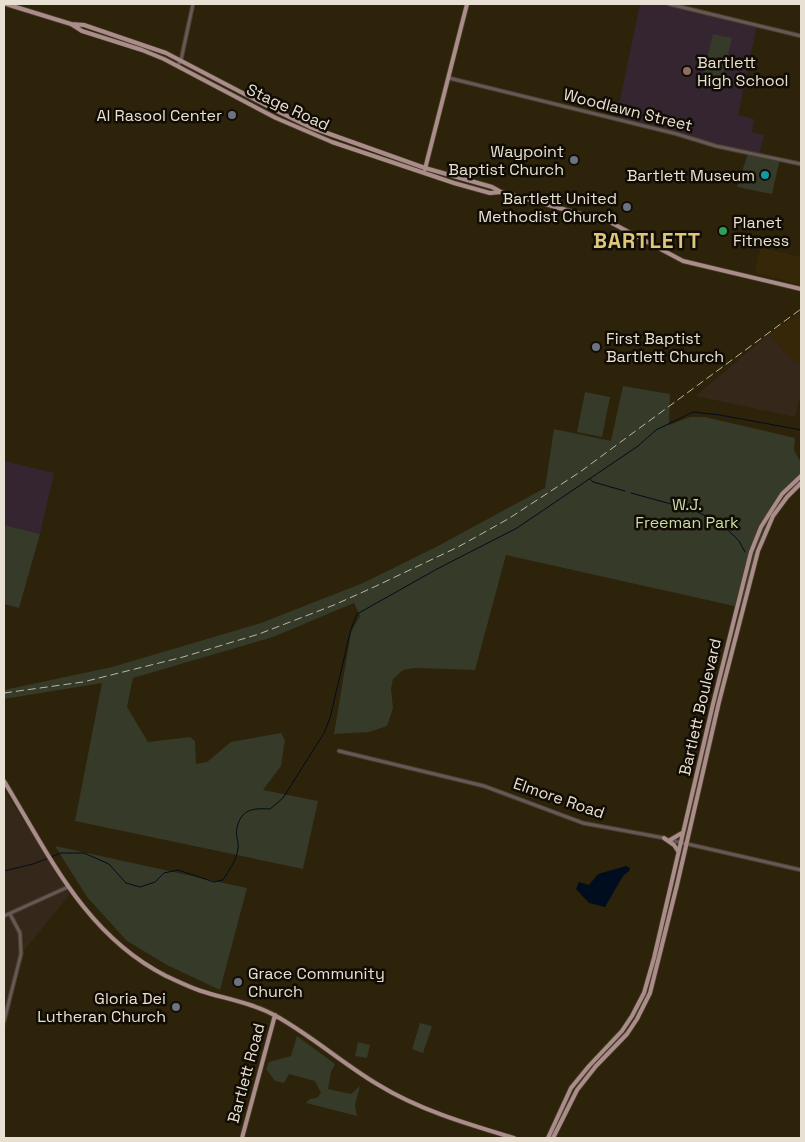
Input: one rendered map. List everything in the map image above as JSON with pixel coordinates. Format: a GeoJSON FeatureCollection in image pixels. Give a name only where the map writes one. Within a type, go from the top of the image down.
{"type":"FeatureCollection","features":[{"type":"Feature","properties":{"kind":"main road","name":"Stage Road"},"geometry":{"type":"LineString","coordinates":[[6,4],[71,24],[84,25],[144,44],[181,60],[310,127],[425,168],[492,187],[501,192],[610,222],[683,260],[801,289]]}},
{"type":"Feature","properties":{"kind":"main road"},"geometry":{"type":"LineString","coordinates":[[424,173],[467,4]]}},
{"type":"Feature","properties":{"kind":"main road","name":"Stage Road"},"geometry":{"type":"LineString","coordinates":[[71,24],[82,31],[142,50],[178,65],[276,118],[308,132],[424,173],[490,192],[501,192]]}},
{"type":"Feature","properties":{"kind":"main road","name":"Bartlett Boulevard"},"geometry":{"type":"LineString","coordinates":[[657,959],[678,854],[751,552],[761,527],[782,494],[801,476]]}},
{"type":"Feature","properties":{"kind":"main road","name":"Bartlett Boulevard"},"geometry":{"type":"LineString","coordinates":[[657,959],[673,901],[719,702],[758,551],[776,512],[801,483]]}},
{"type":"Feature","properties":{"kind":"main road"},"geometry":{"type":"LineString","coordinates":[[4,781],[68,887],[93,920],[112,939],[150,966],[199,990],[256,1007],[275,1015],[308,1035],[385,1089],[445,1116],[514,1138]]}},
{"type":"Feature","properties":{"kind":"main road"},"geometry":{"type":"LineString","coordinates":[[670,840],[679,836],[684,831]]}},
{"type":"Feature","properties":{"kind":"main road"},"geometry":{"type":"LineString","coordinates":[[664,838],[676,847],[678,854]]}},
{"type":"Feature","properties":{"kind":"main road"},"geometry":{"type":"LineString","coordinates":[[668,900],[673,901]]}},
{"type":"Feature","properties":{"kind":"main road"},"geometry":{"type":"LineString","coordinates":[[553,1138],[560,1111],[571,1088],[622,1031],[644,993],[657,959]]}},
{"type":"Feature","properties":{"kind":"main road"},"geometry":{"type":"LineString","coordinates":[[548,1138],[565,1113],[577,1090],[596,1066],[627,1034],[637,1020],[655,979],[657,959]]}},
{"type":"Feature","properties":{"kind":"main road"},"geometry":{"type":"LineString","coordinates":[[649,977],[655,979]]}},
{"type":"Feature","properties":{"kind":"main road","name":"Bartlett Road"},"geometry":{"type":"LineString","coordinates":[[242,1138],[275,1015]]}},
{"type":"Feature","properties":{"kind":"main road"},"geometry":{"type":"LineString","coordinates":[[560,1111],[565,1113]]}},
{"type":"Feature","properties":{"kind":"street"},"geometry":{"type":"LineString","coordinates":[[178,65],[181,60],[193,4]]}},
{"type":"Feature","properties":{"kind":"street"},"geometry":{"type":"LineString","coordinates":[[669,4],[801,36]]}},
{"type":"Feature","properties":{"kind":"street","name":"Woodlawn Street"},"geometry":{"type":"LineString","coordinates":[[449,78],[677,134],[716,146],[801,164]]}},
{"type":"Feature","properties":{"kind":"street","name":"Elmore Road"},"geometry":{"type":"LineString","coordinates":[[339,751],[484,786],[580,822],[664,838],[801,870]]}},
{"type":"Feature","properties":{"kind":"street"},"geometry":{"type":"LineString","coordinates":[[4,916],[68,887]]}},
{"type":"Feature","properties":{"kind":"street"},"geometry":{"type":"LineString","coordinates":[[4,1021],[21,954],[20,933],[10,914]]}},
{"type":"Feature","properties":{"kind":"shaded area","name":"Bartlett High School"},"geometry":{"type":"Polygon","coordinates":[[[640,4],[669,4],[757,25],[738,115],[754,119],[752,132],[764,135],[759,155],[716,146],[616,119],[640,4]]]}},
{"type":"Feature","properties":{"kind":"shaded area"},"geometry":{"type":"Polygon","coordinates":[[[760,247],[801,257],[801,285],[756,273],[760,247]]]}},
{"type":"Feature","properties":{"kind":"shaded area"},"geometry":{"type":"Polygon","coordinates":[[[798,314],[801,315],[801,364],[791,359],[769,334],[798,314]]]}},
{"type":"Feature","properties":{"kind":"shaded area"},"geometry":{"type":"Polygon","coordinates":[[[769,334],[791,359],[801,364],[801,394],[795,417],[696,396],[769,334]]]}},
{"type":"Feature","properties":{"kind":"shaded area"},"geometry":{"type":"Polygon","coordinates":[[[4,461],[54,473],[40,534],[4,525],[4,461]]]}},
{"type":"Feature","properties":{"kind":"shaded area"},"geometry":{"type":"Polygon","coordinates":[[[4,790],[70,894],[23,952],[4,1036],[4,790]]]}},
{"type":"Feature","properties":{"kind":"green space"},"geometry":{"type":"Polygon","coordinates":[[[713,34],[732,38],[722,79],[703,74],[713,34]]]}},
{"type":"Feature","properties":{"kind":"green space"},"geometry":{"type":"Polygon","coordinates":[[[748,153],[780,159],[772,194],[737,187],[748,153]]]}},
{"type":"Feature","properties":{"kind":"green space","name":"W.J. Freeman Park"},"geometry":{"type":"Polygon","coordinates":[[[623,386],[670,394],[669,425],[690,417],[705,417],[795,438],[794,450],[801,463],[801,483],[779,507],[758,551],[743,608],[506,555],[475,670],[415,668],[403,670],[393,679],[391,689],[393,708],[387,726],[369,732],[334,734],[351,632],[360,616],[354,603],[273,637],[133,678],[127,707],[148,742],[190,737],[195,741],[196,764],[207,762],[231,742],[281,733],[285,740],[281,766],[263,790],[318,801],[303,869],[75,821],[102,683],[4,699],[4,690],[112,667],[261,623],[363,583],[436,547],[545,488],[554,429],[611,441],[623,386]]]}},
{"type":"Feature","properties":{"kind":"green space"},"geometry":{"type":"Polygon","coordinates":[[[585,392],[610,397],[602,437],[577,432],[585,392]]]}},
{"type":"Feature","properties":{"kind":"green space"},"geometry":{"type":"Polygon","coordinates":[[[4,525],[40,534],[19,608],[4,604],[4,525]]]}},
{"type":"Feature","properties":{"kind":"green space"},"geometry":{"type":"Polygon","coordinates":[[[55,846],[247,888],[220,990],[167,965],[127,941],[87,897],[55,846]]]}},
{"type":"Feature","properties":{"kind":"green space"},"geometry":{"type":"Polygon","coordinates":[[[420,1023],[432,1026],[423,1053],[412,1049],[420,1023]]]}},
{"type":"Feature","properties":{"kind":"green space"},"geometry":{"type":"Polygon","coordinates":[[[297,1036],[335,1064],[331,1072],[328,1089],[351,1094],[360,1086],[355,1105],[357,1116],[306,1103],[310,1099],[317,1098],[321,1093],[315,1081],[289,1074],[284,1083],[275,1081],[266,1069],[269,1062],[291,1056],[297,1036]]]}},
{"type":"Feature","properties":{"kind":"green space"},"geometry":{"type":"Polygon","coordinates":[[[358,1042],[370,1045],[367,1058],[355,1056],[358,1042]]]}},
{"type":"Feature","properties":{"kind":"water"},"geometry":{"type":"Polygon","coordinates":[[[626,866],[630,868],[629,871],[623,876],[605,907],[589,903],[576,889],[579,882],[589,885],[598,874],[626,866]]]}},
{"type":"Feature","properties":{"kind":"waterway"},"geometry":{"type":"LineString","coordinates":[[4,871],[33,864],[61,853],[84,853],[109,864],[126,883],[140,887],[155,882],[164,873],[178,870],[214,882],[223,880],[236,857],[238,846],[237,830],[241,817],[249,811],[270,809],[283,798],[324,733],[330,718],[351,629],[357,614],[437,569],[517,528],[638,446],[656,430],[693,412],[801,430]]}},
{"type":"Feature","properties":{"kind":"waterway"},"geometry":{"type":"LineString","coordinates":[[590,479],[593,482],[625,491]]}},
{"type":"Feature","properties":{"kind":"waterway"},"geometry":{"type":"LineString","coordinates":[[631,493],[693,510],[721,523],[739,541],[745,552]]}},
{"type":"Feature","properties":{"kind":"railway"},"geometry":{"type":"LineString","coordinates":[[4,693],[83,682],[183,657],[259,634],[334,605],[458,547],[508,519],[580,472],[801,309]]}},
{"type":"Feature","properties":{"kind":"place","name":"Bartlett High School"},"geometry":{"type":"Point","coordinates":[687,71]}},
{"type":"Feature","properties":{"kind":"place","name":"Al Rasool Center"},"geometry":{"type":"Point","coordinates":[232,115]}},
{"type":"Feature","properties":{"kind":"place","name":"Waypoint Baptist Church"},"geometry":{"type":"Point","coordinates":[574,160]}},
{"type":"Feature","properties":{"kind":"place","name":"Bartlett Museum"},"geometry":{"type":"Point","coordinates":[765,175]}},
{"type":"Feature","properties":{"kind":"place","name":"Bartlett United Methodist Church"},"geometry":{"type":"Point","coordinates":[627,207]}},
{"type":"Feature","properties":{"kind":"place","name":"Planet Fitness"},"geometry":{"type":"Point","coordinates":[723,231]}},
{"type":"Feature","properties":{"kind":"place","name":"First Baptist Bartlett Church"},"geometry":{"type":"Point","coordinates":[596,347]}},
{"type":"Feature","properties":{"kind":"place","name":"Grace Community Church"},"geometry":{"type":"Point","coordinates":[238,982]}},
{"type":"Feature","properties":{"kind":"place","name":"Gloria Dei Lutheran Church"},"geometry":{"type":"Point","coordinates":[176,1007]}},
{"type":"Feature","properties":{"kind":"district","name":"BARTLETT"},"geometry":{"type":"Point","coordinates":[647,240]}}]}
